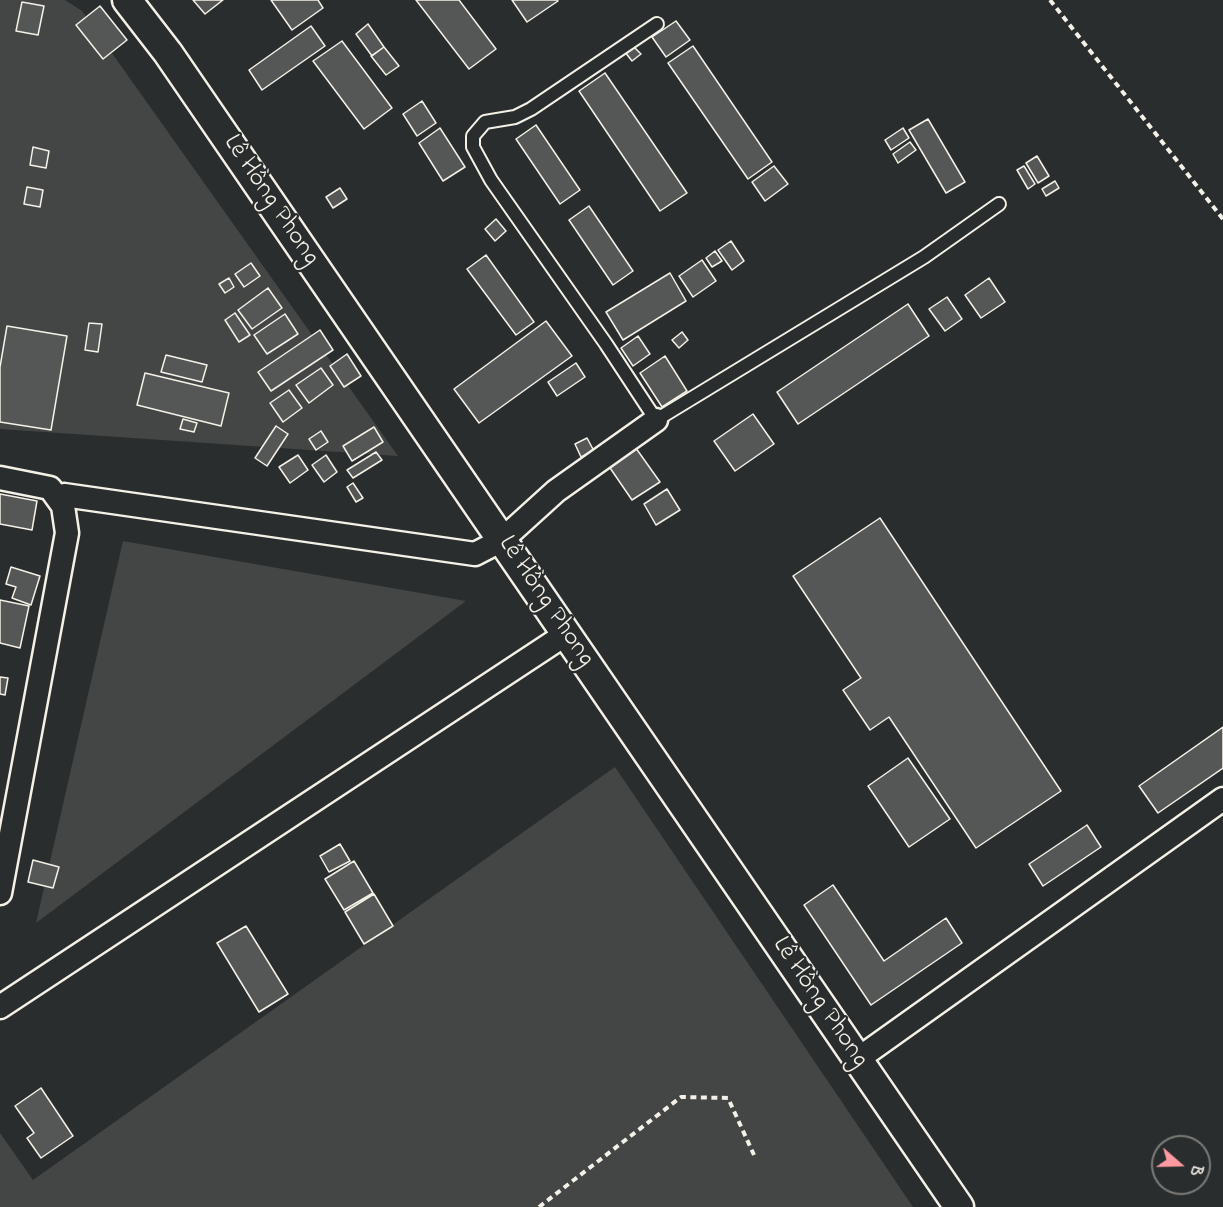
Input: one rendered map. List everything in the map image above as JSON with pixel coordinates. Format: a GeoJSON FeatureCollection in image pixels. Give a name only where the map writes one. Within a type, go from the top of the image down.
{"type":"FeatureCollection","features":[{"type":"Feature","properties":{"kind":"street","name":"Lê Hồng Phong"},"geometry":{"type":"LineString","coordinates":[[127,0],[168,53],[959,1207]]}},
{"type":"Feature","properties":{"kind":"street"},"geometry":{"type":"LineString","coordinates":[[0,893],[67,533],[63,506],[64,495],[476,554],[502,540],[556,491],[656,420]]}},
{"type":"Feature","properties":{"kind":"street"},"geometry":{"type":"LineString","coordinates":[[0,478],[50,488],[63,506]]}},
{"type":"Feature","properties":{"kind":"street"},"geometry":{"type":"LineString","coordinates":[[0,1007],[567,634]]}},
{"type":"Feature","properties":{"kind":"street"},"geometry":{"type":"LineString","coordinates":[[858,1059],[1223,799]]}},
{"type":"Feature","properties":{"kind":"lane"},"geometry":{"type":"LineString","coordinates":[[657,24],[531,109],[515,117],[484,122],[472,136],[474,147],[491,180],[606,344],[656,420],[924,257],[999,204]]}},
{"type":"Feature","properties":{"kind":"path"},"geometry":{"type":"LineString","coordinates":[[1050,0],[1223,219]]}},
{"type":"Feature","properties":{"kind":"path"},"geometry":{"type":"LineString","coordinates":[[539,1207],[681,1097],[728,1098],[754,1155]]}},
{"type":"Feature","properties":{"kind":"shaded area"},"geometry":{"type":"Polygon","coordinates":[[[0,0],[65,0],[82,11],[398,456],[0,429],[0,0]]]}},
{"type":"Feature","properties":{"kind":"shaded area"},"geometry":{"type":"Polygon","coordinates":[[[123,541],[466,601],[36,923],[123,541]]]}},
{"type":"Feature","properties":{"kind":"shaded area"},"geometry":{"type":"Polygon","coordinates":[[[615,767],[913,1207],[0,1207],[0,1133],[33,1180],[615,767]]]}},
{"type":"Feature","properties":{"kind":"building"},"geometry":{"type":"Polygon","coordinates":[[[193,0],[223,0],[205,14],[193,0]]]}},
{"type":"Feature","properties":{"kind":"building"},"geometry":{"type":"Polygon","coordinates":[[[271,0],[318,0],[323,8],[292,30],[271,0]]]}},
{"type":"Feature","properties":{"kind":"building"},"geometry":{"type":"Polygon","coordinates":[[[416,0],[459,0],[496,49],[469,69],[416,0]]]}},
{"type":"Feature","properties":{"kind":"building"},"geometry":{"type":"Polygon","coordinates":[[[512,0],[557,0],[558,1],[527,22],[512,0]]]}},
{"type":"Feature","properties":{"kind":"building"},"geometry":{"type":"Polygon","coordinates":[[[22,2],[44,6],[38,35],[16,31],[22,2]]]}},
{"type":"Feature","properties":{"kind":"building"},"geometry":{"type":"Polygon","coordinates":[[[100,6],[127,40],[103,59],[76,25],[100,6]]]}},
{"type":"Feature","properties":{"kind":"building"},"geometry":{"type":"Polygon","coordinates":[[[676,21],[690,40],[666,57],[652,37],[676,21]]]}},
{"type":"Feature","properties":{"kind":"building"},"geometry":{"type":"Polygon","coordinates":[[[368,24],[384,47],[372,56],[356,34],[368,24]]]}},
{"type":"Feature","properties":{"kind":"building"},"geometry":{"type":"Polygon","coordinates":[[[311,26],[325,46],[262,90],[249,70],[311,26]]]}},
{"type":"Feature","properties":{"kind":"building"},"geometry":{"type":"Polygon","coordinates":[[[342,41],[392,108],[364,129],[313,61],[342,41]]]}},
{"type":"Feature","properties":{"kind":"building"},"geometry":{"type":"Polygon","coordinates":[[[633,46],[641,54],[632,61],[625,52],[633,46]]]}},
{"type":"Feature","properties":{"kind":"building"},"geometry":{"type":"Polygon","coordinates":[[[693,46],[772,162],[748,179],[668,63],[693,46]]]}},
{"type":"Feature","properties":{"kind":"building"},"geometry":{"type":"Polygon","coordinates":[[[384,47],[399,66],[386,75],[371,56],[384,47]]]}},
{"type":"Feature","properties":{"kind":"building"},"geometry":{"type":"Polygon","coordinates":[[[605,73],[687,193],[660,211],[579,91],[605,73]]]}},
{"type":"Feature","properties":{"kind":"building"},"geometry":{"type":"Polygon","coordinates":[[[422,101],[436,123],[417,136],[403,114],[422,101]]]}},
{"type":"Feature","properties":{"kind":"building"},"geometry":{"type":"Polygon","coordinates":[[[928,119],[965,182],[946,193],[909,130],[928,119]]]}},
{"type":"Feature","properties":{"kind":"building"},"geometry":{"type":"Polygon","coordinates":[[[536,125],[580,190],[560,204],[516,139],[536,125]]]}},
{"type":"Feature","properties":{"kind":"building"},"geometry":{"type":"Polygon","coordinates":[[[440,128],[465,167],[443,181],[419,143],[440,128]]]}},
{"type":"Feature","properties":{"kind":"building"},"geometry":{"type":"Polygon","coordinates":[[[903,128],[909,138],[891,150],[885,140],[903,128]]]}},
{"type":"Feature","properties":{"kind":"building"},"geometry":{"type":"Polygon","coordinates":[[[910,142],[916,150],[898,163],[893,154],[910,142]]]}},
{"type":"Feature","properties":{"kind":"building"},"geometry":{"type":"Polygon","coordinates":[[[33,147],[49,151],[46,168],[30,165],[33,147]]]}},
{"type":"Feature","properties":{"kind":"building"},"geometry":{"type":"Polygon","coordinates":[[[1037,156],[1049,176],[1038,183],[1026,163],[1037,156]]]}},
{"type":"Feature","properties":{"kind":"building"},"geometry":{"type":"Polygon","coordinates":[[[774,166],[788,184],[765,201],[752,182],[774,166]]]}},
{"type":"Feature","properties":{"kind":"building"},"geometry":{"type":"Polygon","coordinates":[[[1024,166],[1035,184],[1028,189],[1017,170],[1024,166]]]}},
{"type":"Feature","properties":{"kind":"building"},"geometry":{"type":"Polygon","coordinates":[[[1055,181],[1059,188],[1046,196],[1042,189],[1055,181]]]}},
{"type":"Feature","properties":{"kind":"building"},"geometry":{"type":"Polygon","coordinates":[[[27,187],[43,190],[40,207],[24,204],[27,187]]]}},
{"type":"Feature","properties":{"kind":"building"},"geometry":{"type":"Polygon","coordinates":[[[340,188],[347,199],[333,208],[326,197],[340,188]]]}},
{"type":"Feature","properties":{"kind":"building"},"geometry":{"type":"Polygon","coordinates":[[[589,206],[633,271],[613,285],[569,220],[589,206]]]}},
{"type":"Feature","properties":{"kind":"building"},"geometry":{"type":"Polygon","coordinates":[[[496,219],[506,231],[495,241],[485,229],[496,219]]]}},
{"type":"Feature","properties":{"kind":"building"},"geometry":{"type":"Polygon","coordinates":[[[731,241],[744,261],[732,270],[718,250],[731,241]]]}},
{"type":"Feature","properties":{"kind":"building"},"geometry":{"type":"Polygon","coordinates":[[[715,251],[722,261],[712,267],[706,258],[715,251]]]}},
{"type":"Feature","properties":{"kind":"building"},"geometry":{"type":"Polygon","coordinates":[[[486,255],[534,322],[516,335],[467,269],[486,255]]]}},
{"type":"Feature","properties":{"kind":"building"},"geometry":{"type":"Polygon","coordinates":[[[702,260],[716,281],[693,297],[679,276],[702,260]]]}},
{"type":"Feature","properties":{"kind":"building"},"geometry":{"type":"Polygon","coordinates":[[[251,263],[260,276],[244,287],[235,274],[251,263]]]}},
{"type":"Feature","properties":{"kind":"building"},"geometry":{"type":"Polygon","coordinates":[[[670,273],[686,301],[623,340],[606,312],[670,273]]]}},
{"type":"Feature","properties":{"kind":"building"},"geometry":{"type":"Polygon","coordinates":[[[229,278],[234,287],[225,293],[219,284],[229,278]]]}},
{"type":"Feature","properties":{"kind":"building"},"geometry":{"type":"Polygon","coordinates":[[[989,278],[1005,302],[981,318],[965,295],[989,278]]]}},
{"type":"Feature","properties":{"kind":"building"},"geometry":{"type":"Polygon","coordinates":[[[268,288],[282,308],[252,329],[238,310],[268,288]]]}},
{"type":"Feature","properties":{"kind":"building"},"geometry":{"type":"Polygon","coordinates":[[[947,297],[962,319],[945,331],[929,309],[947,297]]]}},
{"type":"Feature","properties":{"kind":"building"},"geometry":{"type":"Polygon","coordinates":[[[908,304],[929,336],[798,424],[777,392],[908,304]]]}},
{"type":"Feature","properties":{"kind":"building"},"geometry":{"type":"Polygon","coordinates":[[[235,313],[250,335],[239,342],[225,320],[235,313]]]}},
{"type":"Feature","properties":{"kind":"building"},"geometry":{"type":"Polygon","coordinates":[[[285,314],[298,334],[267,354],[254,335],[285,314]]]}},
{"type":"Feature","properties":{"kind":"building"},"geometry":{"type":"Polygon","coordinates":[[[546,321],[572,356],[479,423],[454,389],[546,321]]]}},
{"type":"Feature","properties":{"kind":"building"},"geometry":{"type":"Polygon","coordinates":[[[89,323],[102,324],[98,352],[85,350],[89,323]]]}},
{"type":"Feature","properties":{"kind":"building"},"geometry":{"type":"Polygon","coordinates":[[[7,326],[67,336],[51,430],[0,422],[0,367],[7,326]]]}},
{"type":"Feature","properties":{"kind":"building"},"geometry":{"type":"Polygon","coordinates":[[[320,330],[333,350],[271,391],[258,372],[320,330]]]}},
{"type":"Feature","properties":{"kind":"building"},"geometry":{"type":"Polygon","coordinates":[[[682,332],[688,340],[679,348],[672,340],[682,332]]]}},
{"type":"Feature","properties":{"kind":"building"},"geometry":{"type":"Polygon","coordinates":[[[638,336],[650,354],[633,366],[621,348],[638,336]]]}},
{"type":"Feature","properties":{"kind":"building"},"geometry":{"type":"Polygon","coordinates":[[[347,354],[361,376],[344,387],[330,366],[347,354]]]}},
{"type":"Feature","properties":{"kind":"building"},"geometry":{"type":"Polygon","coordinates":[[[166,355],[207,365],[202,382],[161,372],[166,355]]]}},
{"type":"Feature","properties":{"kind":"building"},"geometry":{"type":"Polygon","coordinates":[[[665,356],[687,391],[662,407],[640,373],[665,356]]]}},
{"type":"Feature","properties":{"kind":"building"},"geometry":{"type":"Polygon","coordinates":[[[576,363],[585,377],[557,396],[548,382],[576,363]]]}},
{"type":"Feature","properties":{"kind":"building"},"geometry":{"type":"Polygon","coordinates":[[[321,368],[333,385],[309,403],[296,385],[321,368]]]}},
{"type":"Feature","properties":{"kind":"building"},"geometry":{"type":"Polygon","coordinates":[[[145,373],[229,393],[221,426],[137,405],[145,373]]]}},
{"type":"Feature","properties":{"kind":"building"},"geometry":{"type":"Polygon","coordinates":[[[289,390],[302,408],[283,422],[270,403],[289,390]]]}},
{"type":"Feature","properties":{"kind":"building"},"geometry":{"type":"Polygon","coordinates":[[[753,414],[774,444],[735,471],[714,441],[753,414]]]}},
{"type":"Feature","properties":{"kind":"building"},"geometry":{"type":"Polygon","coordinates":[[[183,419],[197,423],[194,432],[180,429],[183,419]]]}},
{"type":"Feature","properties":{"kind":"building"},"geometry":{"type":"Polygon","coordinates":[[[276,426],[288,434],[267,466],[255,458],[276,426]]]}},
{"type":"Feature","properties":{"kind":"building"},"geometry":{"type":"Polygon","coordinates":[[[374,427],[383,442],[352,461],[343,446],[374,427]]]}},
{"type":"Feature","properties":{"kind":"building"},"geometry":{"type":"Polygon","coordinates":[[[321,431],[328,442],[316,450],[309,439],[321,431]]]}},
{"type":"Feature","properties":{"kind":"building"},"geometry":{"type":"Polygon","coordinates":[[[587,438],[594,451],[581,457],[575,444],[587,438]]]}},
{"type":"Feature","properties":{"kind":"building"},"geometry":{"type":"Polygon","coordinates":[[[633,444],[660,482],[632,500],[606,462],[633,444]]]}},
{"type":"Feature","properties":{"kind":"building"},"geometry":{"type":"Polygon","coordinates":[[[376,452],[382,460],[353,478],[347,470],[376,452]]]}},
{"type":"Feature","properties":{"kind":"building"},"geometry":{"type":"Polygon","coordinates":[[[298,455],[308,470],[290,483],[279,467],[298,455]]]}},
{"type":"Feature","properties":{"kind":"building"},"geometry":{"type":"Polygon","coordinates":[[[326,455],[337,472],[324,482],[312,465],[326,455]]]}},
{"type":"Feature","properties":{"kind":"building"},"geometry":{"type":"Polygon","coordinates":[[[353,483],[363,498],[356,502],[347,487],[353,483]]]}},
{"type":"Feature","properties":{"kind":"building"},"geometry":{"type":"Polygon","coordinates":[[[667,489],[680,510],[656,525],[644,504],[667,489]]]}},
{"type":"Feature","properties":{"kind":"building"},"geometry":{"type":"Polygon","coordinates":[[[0,494],[37,501],[32,530],[0,524],[0,494]]]}},
{"type":"Feature","properties":{"kind":"building"},"geometry":{"type":"Polygon","coordinates":[[[880,518],[1061,791],[976,848],[889,717],[870,730],[843,690],[861,678],[793,576],[880,518]]]}},
{"type":"Feature","properties":{"kind":"building"},"geometry":{"type":"Polygon","coordinates":[[[11,567],[40,576],[31,605],[12,598],[16,587],[6,584],[11,567]]]}},
{"type":"Feature","properties":{"kind":"building"},"geometry":{"type":"Polygon","coordinates":[[[0,600],[29,606],[20,648],[0,643],[0,600]]]}},
{"type":"Feature","properties":{"kind":"building"},"geometry":{"type":"Polygon","coordinates":[[[0,677],[8,678],[5,695],[0,694],[0,677]]]}},
{"type":"Feature","properties":{"kind":"building"},"geometry":{"type":"Polygon","coordinates":[[[1223,727],[1223,768],[1158,813],[1139,786],[1223,727]]]}},
{"type":"Feature","properties":{"kind":"building"},"geometry":{"type":"Polygon","coordinates":[[[908,758],[950,819],[909,847],[868,786],[908,758]]]}},
{"type":"Feature","properties":{"kind":"building"},"geometry":{"type":"Polygon","coordinates":[[[1087,825],[1101,847],[1043,886],[1029,864],[1087,825]]]}},
{"type":"Feature","properties":{"kind":"building"},"geometry":{"type":"Polygon","coordinates":[[[340,844],[350,861],[329,872],[320,856],[340,844]]]}},
{"type":"Feature","properties":{"kind":"building"},"geometry":{"type":"Polygon","coordinates":[[[33,860],[59,867],[53,888],[28,882],[33,860]]]}},
{"type":"Feature","properties":{"kind":"building"},"geometry":{"type":"Polygon","coordinates":[[[354,861],[373,893],[344,910],[325,879],[354,861]]]}},
{"type":"Feature","properties":{"kind":"building"},"geometry":{"type":"Polygon","coordinates":[[[833,885],[884,961],[946,918],[962,943],[871,1005],[804,905],[833,885]]]}},
{"type":"Feature","properties":{"kind":"building"},"geometry":{"type":"Polygon","coordinates":[[[374,894],[393,926],[364,944],[345,912],[374,894]]]}},
{"type":"Feature","properties":{"kind":"building"},"geometry":{"type":"Polygon","coordinates":[[[246,926],[288,994],[259,1012],[217,943],[246,926]]]}},
{"type":"Feature","properties":{"kind":"building"},"geometry":{"type":"Polygon","coordinates":[[[41,1088],[73,1136],[41,1158],[27,1138],[34,1133],[15,1106],[41,1088]]]}}]}
